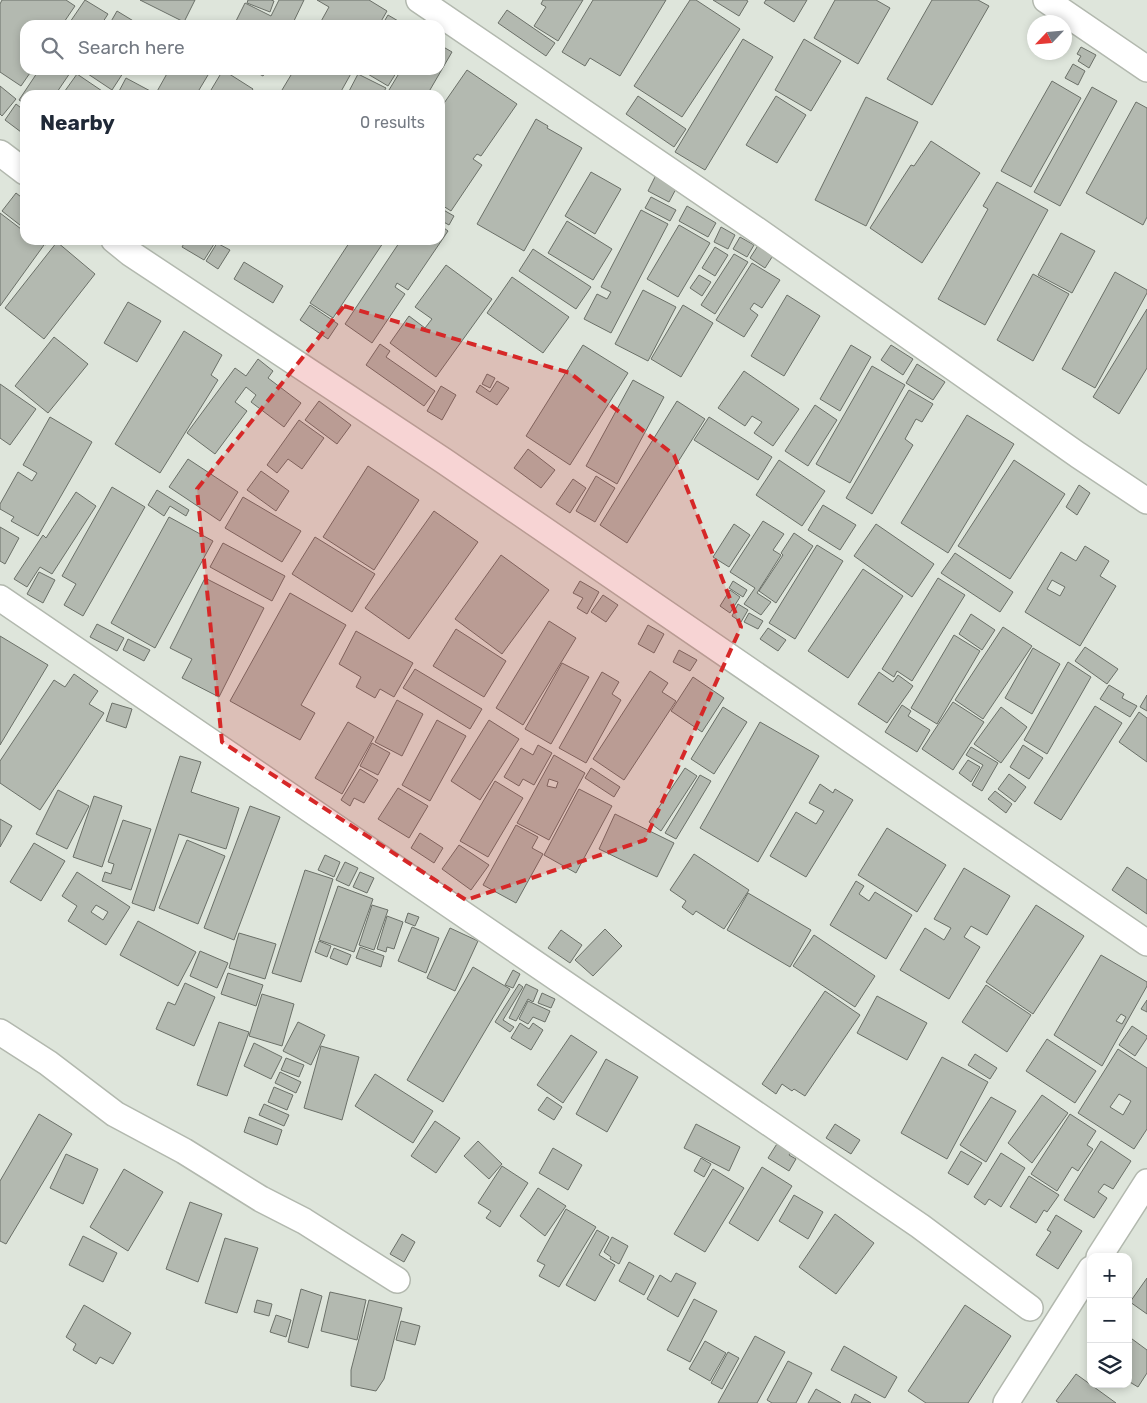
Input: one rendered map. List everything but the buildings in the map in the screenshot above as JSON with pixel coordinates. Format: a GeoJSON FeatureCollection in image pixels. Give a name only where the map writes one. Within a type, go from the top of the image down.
{"type":"FeatureCollection","features":[{"type":"Feature","properties":{"kind":"street"},"geometry":{"type":"LineString","coordinates":[[419,0],[754,228],[1078,455],[1147,501]]}},
{"type":"Feature","properties":{"kind":"street"},"geometry":{"type":"LineString","coordinates":[[1046,0],[1147,69]]}},
{"type":"Feature","properties":{"kind":"street"},"geometry":{"type":"LineString","coordinates":[[0,153],[20,168]]}},
{"type":"Feature","properties":{"kind":"street"},"geometry":{"type":"LineString","coordinates":[[120,245],[452,466],[1147,943]]}},
{"type":"Feature","properties":{"kind":"street"},"geometry":{"type":"LineString","coordinates":[[0,598],[920,1226],[1030,1308]]}},
{"type":"Feature","properties":{"kind":"street"},"geometry":{"type":"LineString","coordinates":[[0,1032],[48,1064],[115,1114],[184,1151],[262,1199],[304,1221],[397,1280]]}},
{"type":"Feature","properties":{"kind":"street"},"geometry":{"type":"LineString","coordinates":[[1102,1253],[1147,1182]]}},
{"type":"Feature","properties":{"kind":"street"},"geometry":{"type":"LineString","coordinates":[[1006,1403],[1087,1275]]}},
{"type":"Feature","properties":{"kind":"highlighted area"},"geometry":{"type":"Polygon","coordinates":[[[344,306],[570,373],[674,455],[741,627],[645,840],[466,900],[222,742],[197,489],[344,306]]]}}]}
